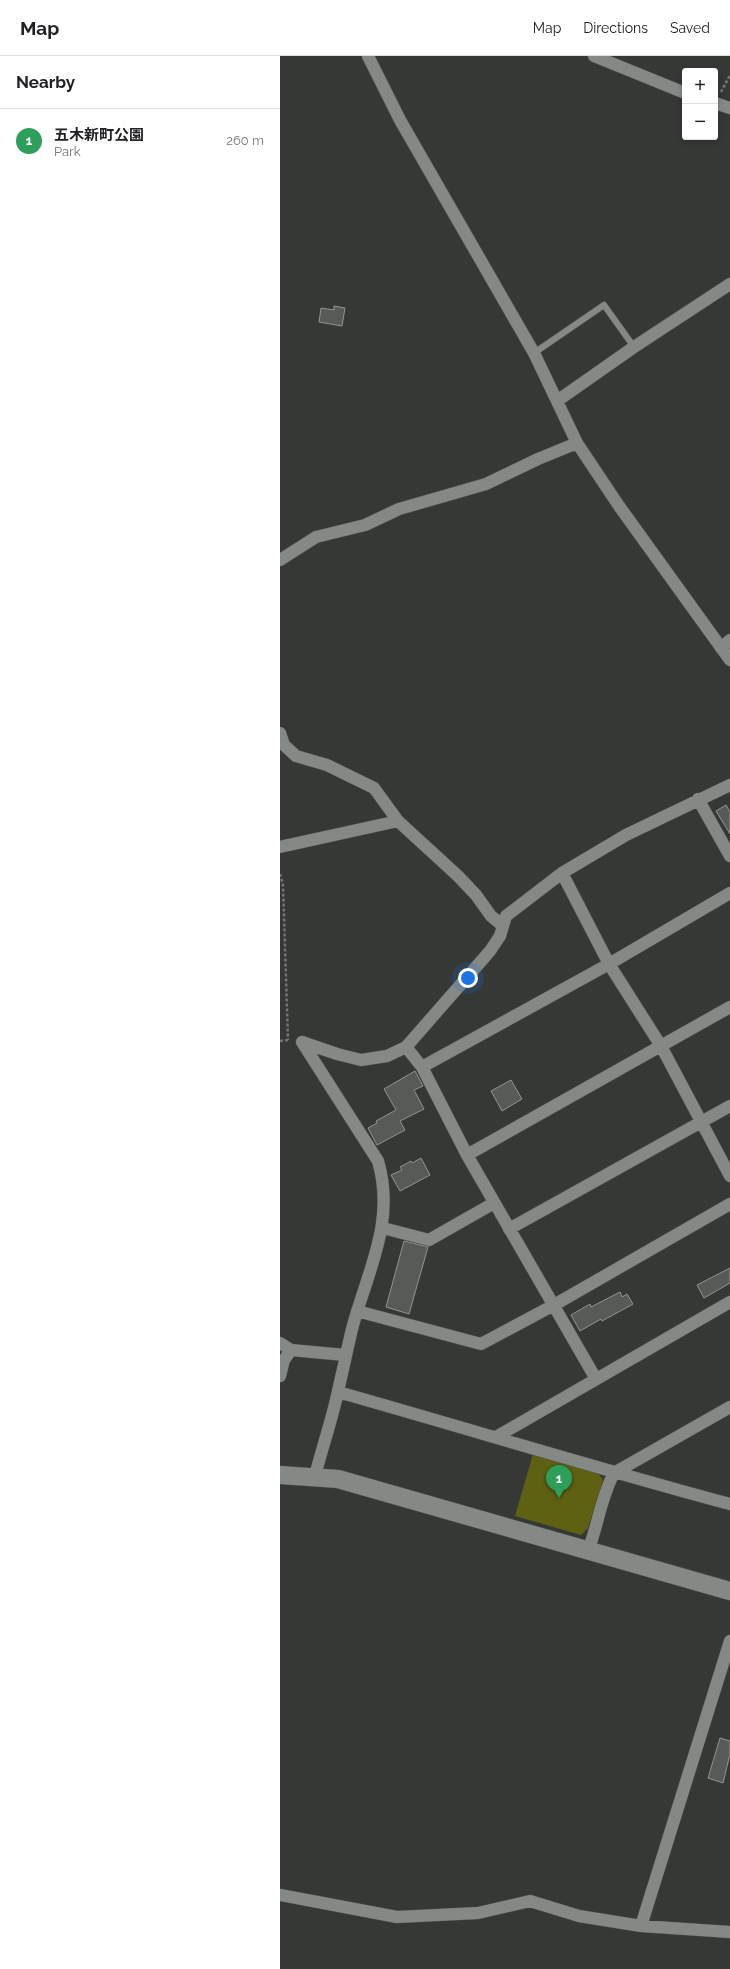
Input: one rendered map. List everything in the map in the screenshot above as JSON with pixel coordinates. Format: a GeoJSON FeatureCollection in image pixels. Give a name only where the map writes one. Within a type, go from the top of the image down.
{"type":"FeatureCollection","features":[{"type":"Feature","properties":{"kind":"street"},"geometry":{"type":"LineString","coordinates":[[368,56],[400,120],[534,353],[577,444],[619,506],[726,644],[730,660]]}},
{"type":"Feature","properties":{"kind":"street"},"geometry":{"type":"LineString","coordinates":[[594,56],[682,92]]}},
{"type":"Feature","properties":{"kind":"street"},"geometry":{"type":"LineString","coordinates":[[718,100],[730,108]]}},
{"type":"Feature","properties":{"kind":"street"},"geometry":{"type":"LineString","coordinates":[[557,401],[634,346],[730,284]]}},
{"type":"Feature","properties":{"kind":"street"},"geometry":{"type":"LineString","coordinates":[[280,560],[316,537],[365,525],[399,509],[486,484],[538,459],[577,444]]}},
{"type":"Feature","properties":{"kind":"street"},"geometry":{"type":"LineString","coordinates":[[280,733],[284,745],[296,756],[327,765],[374,788],[398,821],[458,876],[476,895],[491,916],[502,925]]}},
{"type":"Feature","properties":{"kind":"street"},"geometry":{"type":"LineString","coordinates":[[315,1476],[338,1392],[345,1355],[357,1311],[377,1252],[383,1228],[382,1174],[378,1161],[302,1042],[337,1054],[361,1060],[387,1056],[406,1047],[490,951],[500,936],[502,925],[506,916],[562,873],[626,835],[698,799],[730,785]]}},
{"type":"Feature","properties":{"kind":"street"},"geometry":{"type":"LineString","coordinates":[[698,799],[730,856]]}},
{"type":"Feature","properties":{"kind":"street"},"geometry":{"type":"LineString","coordinates":[[280,847],[398,821]]}},
{"type":"Feature","properties":{"kind":"street"},"geometry":{"type":"LineString","coordinates":[[562,873],[609,964],[661,1046],[730,1176]]}},
{"type":"Feature","properties":{"kind":"street"},"geometry":{"type":"LineString","coordinates":[[422,1067],[609,964],[730,893]]}},
{"type":"Feature","properties":{"kind":"street"},"geometry":{"type":"LineString","coordinates":[[467,1155],[730,1007]]}},
{"type":"Feature","properties":{"kind":"street"},"geometry":{"type":"LineString","coordinates":[[406,1047],[422,1067],[467,1155],[596,1378]]}},
{"type":"Feature","properties":{"kind":"street"},"geometry":{"type":"LineString","coordinates":[[510,1229],[730,1106]]}},
{"type":"Feature","properties":{"kind":"street"},"geometry":{"type":"LineString","coordinates":[[383,1228],[429,1240],[494,1203]]}},
{"type":"Feature","properties":{"kind":"street"},"geometry":{"type":"LineString","coordinates":[[357,1311],[481,1344],[554,1305],[730,1204]]}},
{"type":"Feature","properties":{"kind":"street"},"geometry":{"type":"LineString","coordinates":[[496,1437],[730,1302]]}},
{"type":"Feature","properties":{"kind":"street"},"geometry":{"type":"LineString","coordinates":[[280,1343],[291,1350],[345,1355]]}},
{"type":"Feature","properties":{"kind":"street"},"geometry":{"type":"LineString","coordinates":[[280,1376],[284,1360],[291,1350]]}},
{"type":"Feature","properties":{"kind":"street"},"geometry":{"type":"LineString","coordinates":[[338,1392],[496,1437],[614,1473],[730,1504]]}},
{"type":"Feature","properties":{"kind":"street"},"geometry":{"type":"LineString","coordinates":[[588,1551],[594,1537],[607,1487],[614,1473],[730,1407]]}},
{"type":"Feature","properties":{"kind":"street"},"geometry":{"type":"LineString","coordinates":[[280,1475],[315,1476],[338,1479],[730,1591]]}},
{"type":"Feature","properties":{"kind":"street"},"geometry":{"type":"LineString","coordinates":[[641,1926],[725,1673],[730,1641]]}},
{"type":"Feature","properties":{"kind":"street"},"geometry":{"type":"LineString","coordinates":[[280,1895],[397,1917],[478,1914],[530,1901],[579,1916],[641,1926],[729,1930]]}},
{"type":"Feature","properties":{"kind":"lane"},"geometry":{"type":"LineString","coordinates":[[534,353],[604,305],[634,346]]}},
{"type":"Feature","properties":{"kind":"path"},"geometry":{"type":"LineString","coordinates":[[718,97],[730,75]]}},
{"type":"Feature","properties":{"kind":"path"},"geometry":{"type":"LineString","coordinates":[[280,874],[283,885],[288,1040]]}},
{"type":"Feature","properties":{"kind":"shaded area"},"geometry":{"type":"Polygon","coordinates":[[[533,1454],[598,1473],[603,1480],[588,1528],[581,1535],[515,1516],[533,1454]]]}},
{"type":"Feature","properties":{"kind":"building"},"geometry":{"type":"Polygon","coordinates":[[[334,306],[345,308],[342,326],[319,322],[321,308],[334,310],[334,306]]]}},
{"type":"Feature","properties":{"kind":"building"},"geometry":{"type":"Polygon","coordinates":[[[726,805],[730,812],[730,834],[716,811],[726,805]]]}},
{"type":"Feature","properties":{"kind":"building"},"geometry":{"type":"Polygon","coordinates":[[[415,1071],[423,1086],[414,1090],[424,1109],[400,1121],[405,1130],[377,1145],[368,1128],[377,1123],[376,1121],[396,1110],[384,1089],[415,1071]]]}},
{"type":"Feature","properties":{"kind":"building"},"geometry":{"type":"Polygon","coordinates":[[[511,1080],[522,1099],[502,1111],[491,1091],[511,1080]]]}},
{"type":"Feature","properties":{"kind":"building"},"geometry":{"type":"Polygon","coordinates":[[[421,1158],[430,1175],[400,1191],[391,1175],[402,1170],[400,1167],[421,1158]]]}},
{"type":"Feature","properties":{"kind":"building"},"geometry":{"type":"Polygon","coordinates":[[[404,1241],[428,1247],[409,1314],[386,1307],[404,1241]]]}},
{"type":"Feature","properties":{"kind":"building"},"geometry":{"type":"Polygon","coordinates":[[[730,1268],[730,1283],[704,1298],[697,1285],[730,1268]]]}},
{"type":"Feature","properties":{"kind":"building"},"geometry":{"type":"Polygon","coordinates":[[[620,1292],[622,1297],[627,1294],[633,1304],[580,1331],[571,1315],[590,1304],[591,1307],[620,1292]]]}},
{"type":"Feature","properties":{"kind":"building"},"geometry":{"type":"Polygon","coordinates":[[[720,1738],[730,1741],[730,1754],[723,1783],[708,1778],[720,1738]]]}},
{"type":"Feature","properties":{"kind":"place","name":"五木新町公園"},"geometry":{"type":"Point","coordinates":[559,1498]}}]}
